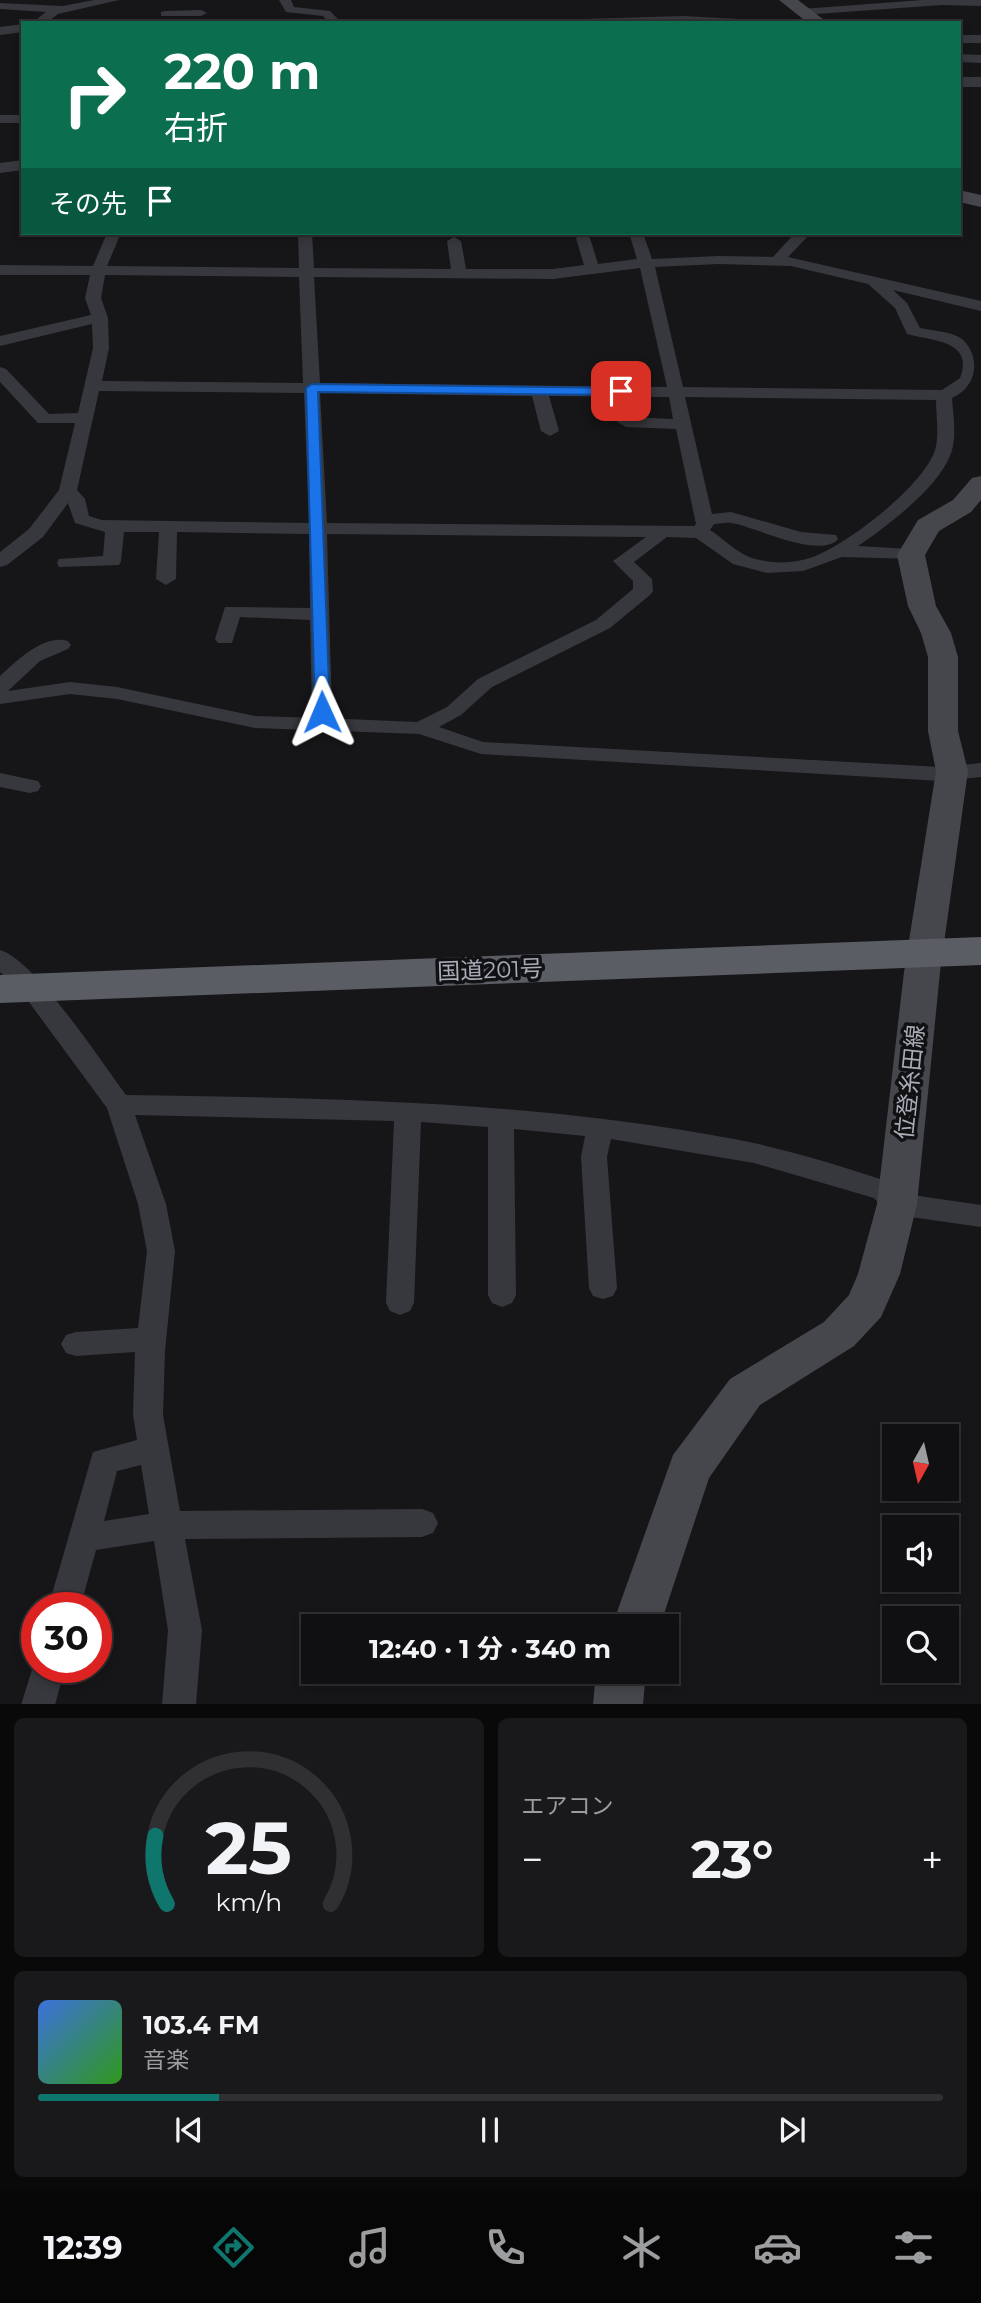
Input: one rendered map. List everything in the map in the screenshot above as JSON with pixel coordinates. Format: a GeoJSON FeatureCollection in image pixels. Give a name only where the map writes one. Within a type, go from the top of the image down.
{"type":"FeatureCollection","features":[{"type":"Feature","properties":{"kind":"highway","name":"国道201号"},"geometry":{"type":"LineString","coordinates":[[924,963],[981,951]]}},
{"type":"Feature","properties":{"kind":"highway","name":"国道201号"},"geometry":{"type":"LineString","coordinates":[[19,997],[924,963],[981,969]]}},
{"type":"Feature","properties":{"kind":"main road"},"geometry":{"type":"LineString","coordinates":[[787,0],[817,21]]}},
{"type":"Feature","properties":{"kind":"main road"},"geometry":{"type":"LineString","coordinates":[[961,196],[981,201]]}},
{"type":"Feature","properties":{"kind":"main road"},"geometry":{"type":"LineString","coordinates":[[911,555],[928,526],[962,506],[981,484]]}},
{"type":"Feature","properties":{"kind":"main road","name":"位登糸田線"},"geometry":{"type":"LineString","coordinates":[[640,1614],[689,1469],[745,1392],[839,1334],[866,1305],[879,1274],[897,1204],[924,963],[967,771],[943,731],[943,657],[936,633],[922,606],[911,555]]}},
{"type":"Feature","properties":{"kind":"main road"},"geometry":{"type":"LineString","coordinates":[[618,1704],[620,1684]]}},
{"type":"Feature","properties":{"kind":"street"},"geometry":{"type":"LineString","coordinates":[[40,21],[47,14],[61,9],[113,0]]}},
{"type":"Feature","properties":{"kind":"street"},"geometry":{"type":"LineString","coordinates":[[165,0],[165,18],[201,13]]}},
{"type":"Feature","properties":{"kind":"street"},"geometry":{"type":"LineString","coordinates":[[285,0],[290,10],[326,13],[332,15],[335,21]]}},
{"type":"Feature","properties":{"kind":"street"},"geometry":{"type":"LineString","coordinates":[[802,12],[942,2],[981,3]]}},
{"type":"Feature","properties":{"kind":"street"},"geometry":{"type":"LineString","coordinates":[[0,6],[61,9]]}},
{"type":"Feature","properties":{"kind":"street"},"geometry":{"type":"LineString","coordinates":[[632,21],[711,21]]}},
{"type":"Feature","properties":{"kind":"street"},"geometry":{"type":"LineString","coordinates":[[0,32],[21,28]]}},
{"type":"Feature","properties":{"kind":"street"},"geometry":{"type":"LineString","coordinates":[[961,39],[981,39]]}},
{"type":"Feature","properties":{"kind":"street"},"geometry":{"type":"LineString","coordinates":[[961,56],[981,59]]}},
{"type":"Feature","properties":{"kind":"street"},"geometry":{"type":"LineString","coordinates":[[961,82],[981,82]]}},
{"type":"Feature","properties":{"kind":"street"},"geometry":{"type":"LineString","coordinates":[[0,119],[21,119]]}},
{"type":"Feature","properties":{"kind":"street"},"geometry":{"type":"LineString","coordinates":[[0,168],[21,165]]}},
{"type":"Feature","properties":{"kind":"street"},"geometry":{"type":"LineString","coordinates":[[0,561],[8,547],[46,522],[68,491],[101,348],[100,318],[93,298],[97,271],[113,235]]}},
{"type":"Feature","properties":{"kind":"street"},"geometry":{"type":"LineString","coordinates":[[305,235],[318,528],[322,712]]}},
{"type":"Feature","properties":{"kind":"street"},"geometry":{"type":"LineString","coordinates":[[637,235],[652,283],[702,526],[737,560],[762,566],[808,564],[828,558],[833,545],[897,509],[939,461],[944,450],[944,396]]}},
{"type":"Feature","properties":{"kind":"street"},"geometry":{"type":"LineString","coordinates":[[778,261],[793,241],[801,235]]}},
{"type":"Feature","properties":{"kind":"street"},"geometry":{"type":"LineString","coordinates":[[583,238],[589,262],[594,268]]}},
{"type":"Feature","properties":{"kind":"street"},"geometry":{"type":"LineString","coordinates":[[454,241],[460,274]]}},
{"type":"Feature","properties":{"kind":"street"},"geometry":{"type":"LineString","coordinates":[[0,270],[553,274],[644,263],[778,261],[833,269],[876,283],[981,306]]}},
{"type":"Feature","properties":{"kind":"street"},"geometry":{"type":"LineString","coordinates":[[94,386],[944,396],[963,385],[970,376],[970,354],[951,339],[913,331],[902,306],[876,283]]}},
{"type":"Feature","properties":{"kind":"street"},"geometry":{"type":"LineString","coordinates":[[0,341],[100,318]]}},
{"type":"Feature","properties":{"kind":"street"},"geometry":{"type":"LineString","coordinates":[[0,372],[44,419],[84,418]]}},
{"type":"Feature","properties":{"kind":"street"},"geometry":{"type":"LineString","coordinates":[[539,390],[550,431]]}},
{"type":"Feature","properties":{"kind":"street"},"geometry":{"type":"LineString","coordinates":[[626,422],[682,424]]}},
{"type":"Feature","properties":{"kind":"street"},"geometry":{"type":"LineString","coordinates":[[68,491],[76,499],[81,519],[100,526],[662,532],[702,526],[731,517],[833,545],[911,555]]}},
{"type":"Feature","properties":{"kind":"street"},"geometry":{"type":"LineString","coordinates":[[66,563],[112,561],[115,526]]}},
{"type":"Feature","properties":{"kind":"street"},"geometry":{"type":"LineString","coordinates":[[166,579],[168,527]]}},
{"type":"Feature","properties":{"kind":"street"},"geometry":{"type":"LineString","coordinates":[[0,698],[70,688],[117,693],[255,722],[426,725],[454,711],[485,683],[603,625],[643,591],[642,579],[622,561],[652,542],[662,532]]}},
{"type":"Feature","properties":{"kind":"street"},"geometry":{"type":"LineString","coordinates":[[225,639],[232,611],[320,614]]}},
{"type":"Feature","properties":{"kind":"street"},"geometry":{"type":"LineString","coordinates":[[0,687],[33,657],[61,645]]}},
{"type":"Feature","properties":{"kind":"street"},"geometry":{"type":"LineString","coordinates":[[255,722],[262,714],[322,712],[426,725],[481,748],[873,771],[941,774],[967,771]]}},
{"type":"Feature","properties":{"kind":"street"},"geometry":{"type":"LineString","coordinates":[[0,780],[30,786]]}},
{"type":"Feature","properties":{"kind":"street"},"geometry":{"type":"LineString","coordinates":[[0,958],[19,997],[119,1105],[152,1204],[161,1251],[148,1415],[185,1630],[179,1704]]}},
{"type":"Feature","properties":{"kind":"street"},"geometry":{"type":"LineString","coordinates":[[119,1105],[408,1110],[600,1128],[737,1150],[883,1190],[897,1204],[981,1216]]}},
{"type":"Feature","properties":{"kind":"street"},"geometry":{"type":"LineString","coordinates":[[400,1303],[408,1110]]}},
{"type":"Feature","properties":{"kind":"street"},"geometry":{"type":"LineString","coordinates":[[502,1118],[502,1295]]}},
{"type":"Feature","properties":{"kind":"street"},"geometry":{"type":"LineString","coordinates":[[600,1128],[594,1157],[603,1288]]}},
{"type":"Feature","properties":{"kind":"street"},"geometry":{"type":"LineString","coordinates":[[76,1344],[152,1339]]}},
{"type":"Feature","properties":{"kind":"street"},"geometry":{"type":"LineString","coordinates":[[68,1592],[104,1461],[153,1449]]}},
{"type":"Feature","properties":{"kind":"street"},"geometry":{"type":"LineString","coordinates":[[83,1538],[167,1525],[422,1523]]}},
{"type":"Feature","properties":{"kind":"street"},"geometry":{"type":"LineString","coordinates":[[38,1704],[44,1683]]}},
{"type":"Feature","properties":{"kind":"route"},"geometry":{"type":"LineString","coordinates":[[322,712],[312,388],[621,391]]}}]}
